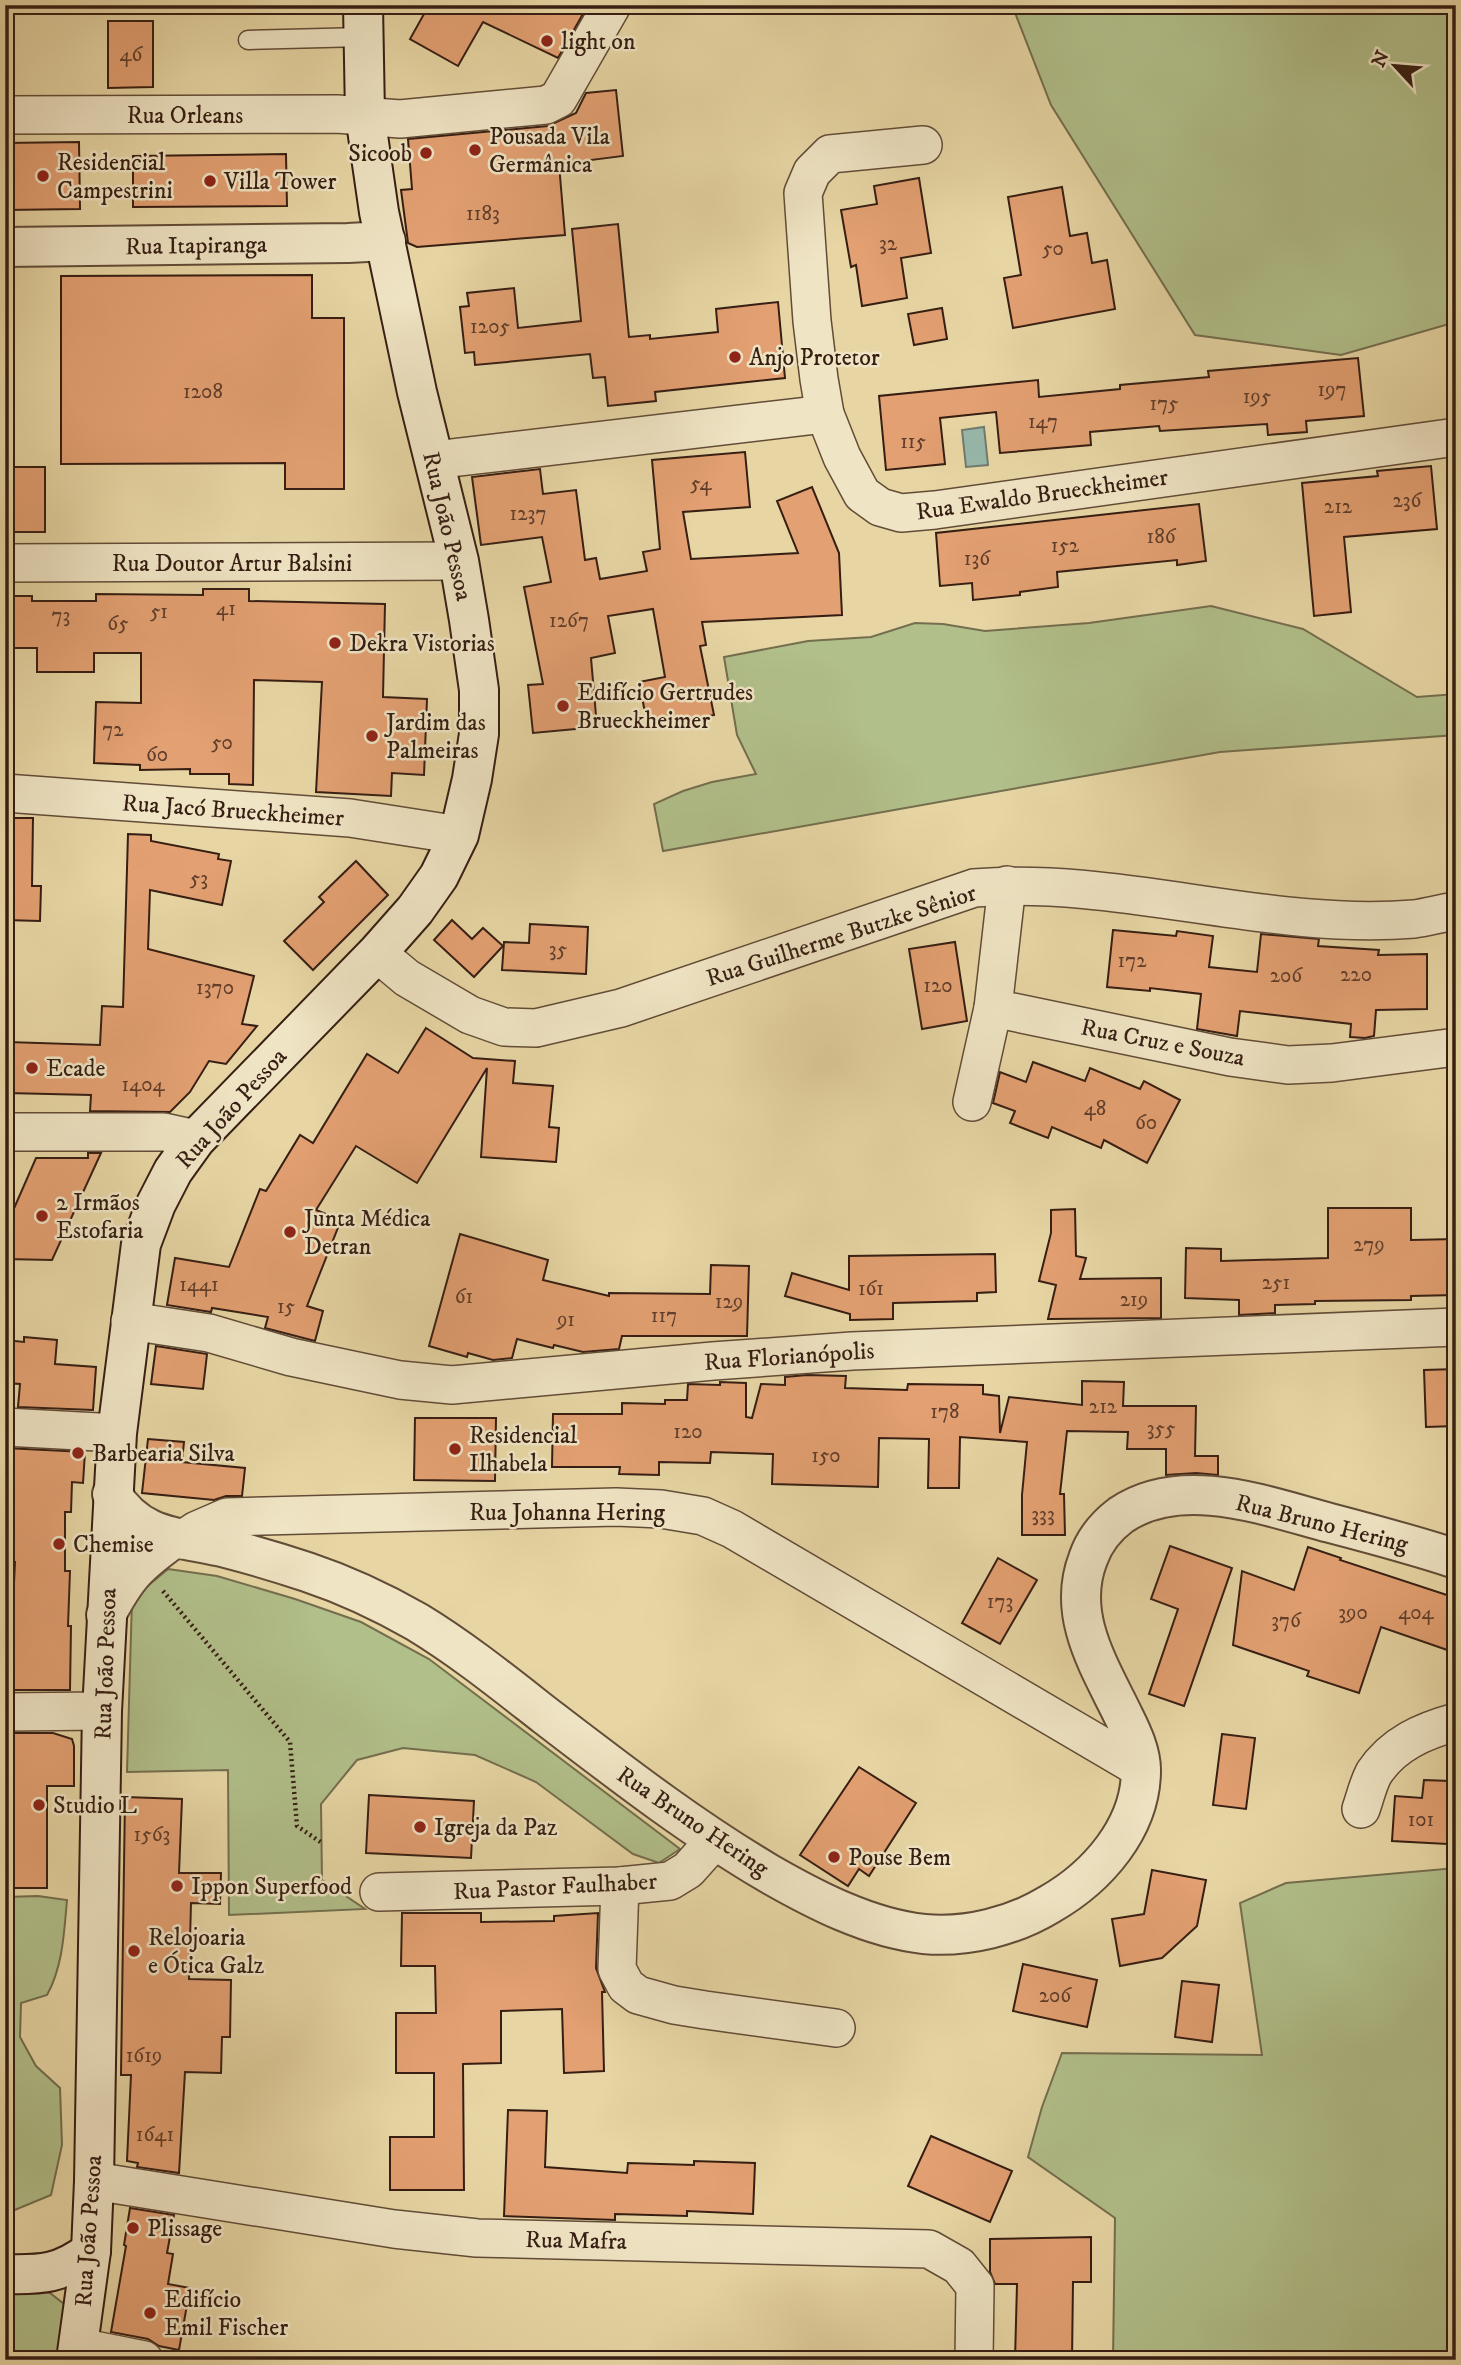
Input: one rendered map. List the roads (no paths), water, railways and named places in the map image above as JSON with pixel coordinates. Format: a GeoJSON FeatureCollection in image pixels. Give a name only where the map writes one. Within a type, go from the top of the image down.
{"type":"FeatureCollection","features":[{"type":"Feature","properties":{"kind":"main road","name":"Rua João Pessoa"},"geometry":{"type":"LineString","coordinates":[[79,2340],[91,2251],[94,2181],[102,1711],[112,1494],[141,1244],[173,1171],[196,1139],[377,953],[415,910],[439,876],[459,835],[479,734],[479,691],[458,561],[379,212],[365,116],[363,21]]}},
{"type":"Feature","properties":{"kind":"main road","name":"Rua Itapiranga"},"geometry":{"type":"LineString","coordinates":[[5,247],[386,241]]}},
{"type":"Feature","properties":{"kind":"main road","name":"Rua Bruno Hering"},"geometry":{"type":"LineString","coordinates":[[112,1494],[123,1512],[131,1518],[177,1539],[225,1548],[306,1571],[374,1598],[423,1626],[492,1674],[714,1841],[802,1892],[866,1920],[925,1934],[974,1933],[1023,1917],[1051,1904],[1083,1881],[1107,1859],[1128,1823],[1137,1797],[1141,1769],[1134,1738],[1086,1639],[1079,1601],[1083,1572],[1095,1541],[1120,1516],[1153,1499],[1206,1496],[1247,1501],[1456,1559]]}},
{"type":"Feature","properties":{"kind":"main road"},"geometry":{"type":"LineString","coordinates":[[106,1615],[122,1584],[139,1564],[177,1539]]}},
{"type":"Feature","properties":{"kind":"main road"},"geometry":{"type":"LineString","coordinates":[[5,2274],[43,2275],[66,2267],[91,2251]]}},
{"type":"Feature","properties":{"kind":"main road"},"geometry":{"type":"LineString","coordinates":[[43,2275],[64,2291],[79,2340]]}},
{"type":"Feature","properties":{"kind":"street","name":"Rua Orleans"},"geometry":{"type":"LineString","coordinates":[[5,115],[365,116],[400,119],[546,105],[558,99],[612,5]]}},
{"type":"Feature","properties":{"kind":"street","name":"Rua Ewaldo Brueckheimer"},"geometry":{"type":"LineString","coordinates":[[923,145],[830,154],[812,172],[803,193],[812,321],[825,414],[842,457],[862,494],[880,507],[901,513],[1456,437]]}},
{"type":"Feature","properties":{"kind":"street"},"geometry":{"type":"LineString","coordinates":[[434,460],[825,414]]}},
{"type":"Feature","properties":{"kind":"street","name":"Rua Doutor Artur Balsini"},"geometry":{"type":"LineString","coordinates":[[5,563],[458,561]]}},
{"type":"Feature","properties":{"kind":"street","name":"Rua Jacó Brueckheimer"},"geometry":{"type":"LineString","coordinates":[[5,793],[349,818],[459,835]]}},
{"type":"Feature","properties":{"kind":"street"},"geometry":{"type":"LineString","coordinates":[[972,1102],[993,1008],[1007,886]]}},
{"type":"Feature","properties":{"kind":"street","name":"Rua Guilherme Butzke Sênior"},"geometry":{"type":"LineString","coordinates":[[377,953],[407,978],[470,1015],[503,1027],[536,1028],[621,1008],[974,888],[1007,886],[1069,889],[1327,919],[1415,919],[1456,911]]}},
{"type":"Feature","properties":{"kind":"street","name":"Rua Cruz e Souza"},"geometry":{"type":"LineString","coordinates":[[993,1008],[1230,1056],[1289,1065],[1332,1063],[1456,1047]]}},
{"type":"Feature","properties":{"kind":"street"},"geometry":{"type":"LineString","coordinates":[[5,1132],[164,1132],[196,1139]]}},
{"type":"Feature","properties":{"kind":"street","name":"Rua Florianópolis"},"geometry":{"type":"LineString","coordinates":[[130,1321],[209,1333],[291,1357],[400,1380],[452,1385],[852,1351],[1456,1327]]}},
{"type":"Feature","properties":{"kind":"street"},"geometry":{"type":"LineString","coordinates":[[5,1427],[117,1433]]}},
{"type":"Feature","properties":{"kind":"street","name":"Rua Johanna Hering"},"geometry":{"type":"LineString","coordinates":[[177,1539],[227,1517],[616,1507],[661,1509],[703,1516],[732,1529],[1141,1769]]}},
{"type":"Feature","properties":{"kind":"street"},"geometry":{"type":"LineString","coordinates":[[5,1712],[102,1711]]}},
{"type":"Feature","properties":{"kind":"street"},"geometry":{"type":"LineString","coordinates":[[1360,1809],[1374,1774],[1396,1748],[1429,1730],[1456,1723]]}},
{"type":"Feature","properties":{"kind":"street","name":"Rua Pastor Faulhaber"},"geometry":{"type":"LineString","coordinates":[[379,1892],[620,1886],[670,1881],[688,1870],[714,1841]]}},
{"type":"Feature","properties":{"kind":"street"},"geometry":{"type":"LineString","coordinates":[[620,1886],[617,1969],[626,1986],[638,1995],[695,2008],[836,2028]]}},
{"type":"Feature","properties":{"kind":"street","name":"Rua Mafra"},"geometry":{"type":"LineString","coordinates":[[94,2181],[394,2229],[477,2238],[929,2249],[959,2266],[975,2286],[974,2360]]}},
{"type":"Feature","properties":{"kind":"street"},"geometry":{"type":"LineString","coordinates":[[79,2340],[144,2360]]}},
{"type":"Feature","properties":{"kind":"lane"},"geometry":{"type":"LineString","coordinates":[[248,40],[363,21]]}},
{"type":"Feature","properties":{"kind":"place","name":"light on"},"geometry":{"type":"Point","coordinates":[547,41]}},
{"type":"Feature","properties":{"kind":"place","name":"Pousada Vila Germânica"},"geometry":{"type":"Point","coordinates":[475,150]}},
{"type":"Feature","properties":{"kind":"place","name":"Sicoob"},"geometry":{"type":"Point","coordinates":[426,153]}},
{"type":"Feature","properties":{"kind":"place","name":"Residencial Campestrini"},"geometry":{"type":"Point","coordinates":[43,176]}},
{"type":"Feature","properties":{"kind":"place","name":"Villa Tower"},"geometry":{"type":"Point","coordinates":[210,181]}},
{"type":"Feature","properties":{"kind":"place","name":"Anjo Protetor"},"geometry":{"type":"Point","coordinates":[735,357]}},
{"type":"Feature","properties":{"kind":"place","name":"Dekra Vistorias"},"geometry":{"type":"Point","coordinates":[335,643]}},
{"type":"Feature","properties":{"kind":"place","name":"Edifício Gertrudes Brueckheimer"},"geometry":{"type":"Point","coordinates":[563,706]}},
{"type":"Feature","properties":{"kind":"place","name":"Jardim das Palmeiras"},"geometry":{"type":"Point","coordinates":[372,736]}},
{"type":"Feature","properties":{"kind":"place","name":"Ecade"},"geometry":{"type":"Point","coordinates":[32,1068]}},
{"type":"Feature","properties":{"kind":"place","name":"2 Irmãos Estofaria"},"geometry":{"type":"Point","coordinates":[42,1216]}},
{"type":"Feature","properties":{"kind":"place","name":"Junta Médica Detran"},"geometry":{"type":"Point","coordinates":[290,1232]}},
{"type":"Feature","properties":{"kind":"place","name":"Residencial Ilhabela"},"geometry":{"type":"Point","coordinates":[455,1449]}},
{"type":"Feature","properties":{"kind":"place","name":"Barbearia Silva"},"geometry":{"type":"Point","coordinates":[78,1453]}},
{"type":"Feature","properties":{"kind":"place","name":"Chemise"},"geometry":{"type":"Point","coordinates":[59,1544]}},
{"type":"Feature","properties":{"kind":"place","name":"Studio L"},"geometry":{"type":"Point","coordinates":[39,1805]}},
{"type":"Feature","properties":{"kind":"place","name":"Igreja da Paz"},"geometry":{"type":"Point","coordinates":[420,1827]}},
{"type":"Feature","properties":{"kind":"place","name":"Pouse Bem"},"geometry":{"type":"Point","coordinates":[834,1857]}},
{"type":"Feature","properties":{"kind":"place","name":"Ippon Superfood"},"geometry":{"type":"Point","coordinates":[177,1886]}},
{"type":"Feature","properties":{"kind":"place","name":"Relojoaria e Ótica Galz"},"geometry":{"type":"Point","coordinates":[134,1951]}},
{"type":"Feature","properties":{"kind":"place","name":"Plissage"},"geometry":{"type":"Point","coordinates":[133,2228]}},
{"type":"Feature","properties":{"kind":"place","name":"Edifício Emil Fischer"},"geometry":{"type":"Point","coordinates":[150,2313]}}]}
